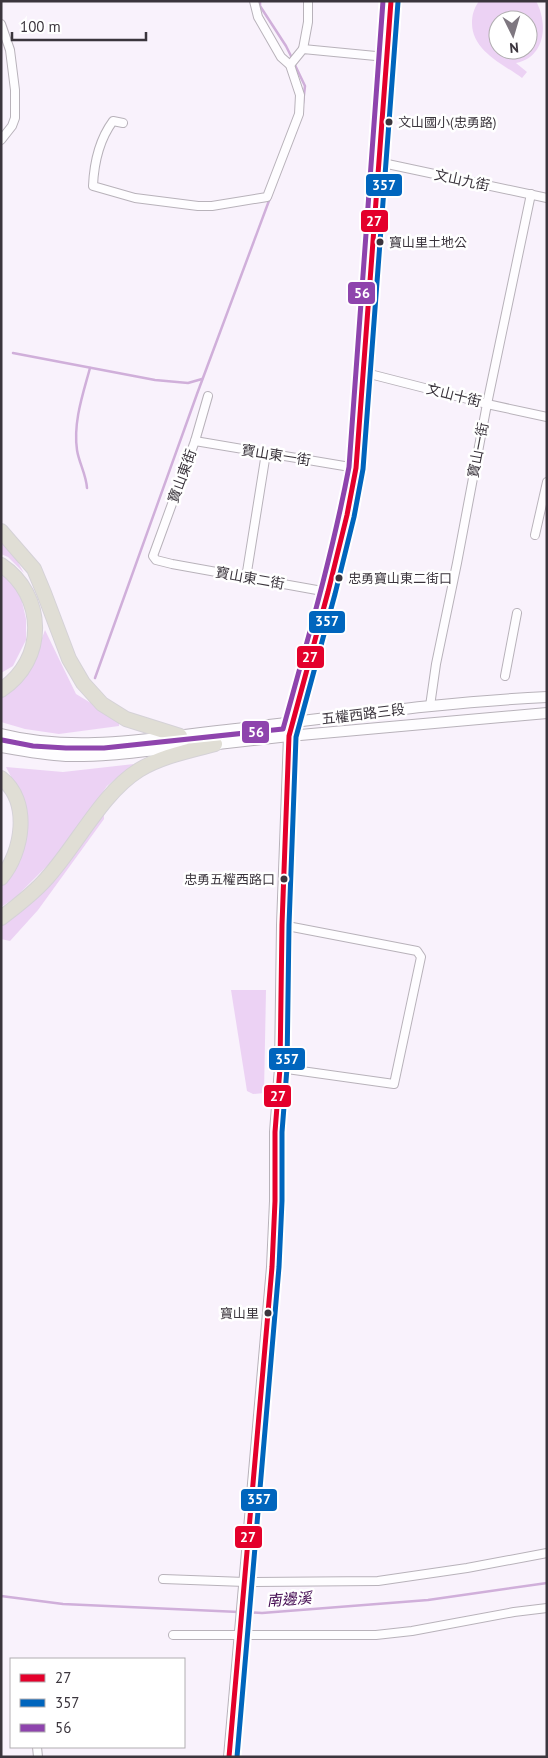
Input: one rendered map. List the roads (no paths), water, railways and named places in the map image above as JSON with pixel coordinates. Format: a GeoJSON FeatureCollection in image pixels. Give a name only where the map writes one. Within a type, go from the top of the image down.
{"type":"FeatureCollection","features":[{"type":"Feature","properties":{"kind":"highway"},"geometry":{"type":"LineString","coordinates":[[1,531],[34,569],[69,659],[83,683],[102,704],[126,719],[180,736]]}},
{"type":"Feature","properties":{"kind":"highway"},"geometry":{"type":"LineString","coordinates":[[1,565],[14,576],[26,591],[34,610],[36,629],[33,648],[25,666],[13,681],[1,690]]}},
{"type":"Feature","properties":{"kind":"highway"},"geometry":{"type":"LineString","coordinates":[[1,918],[18,906],[47,878],[109,797],[138,771],[162,759],[215,744]]}},
{"type":"Feature","properties":{"kind":"highway"},"geometry":{"type":"LineString","coordinates":[[1,778],[6,782],[15,797],[21,828],[15,856],[1,878]]}},
{"type":"Feature","properties":{"kind":"main road"},"geometry":{"type":"LineString","coordinates":[[229,1757],[272,1267],[275,1201],[275,1132],[280,1068],[282,925],[289,736],[328,592],[347,515],[356,468],[391,1]]}},
{"type":"Feature","properties":{"kind":"main road","name":"五權西路三段"},"geometry":{"type":"LineString","coordinates":[[1,734],[41,742],[75,744],[112,743],[430,706],[547,697]]}},
{"type":"Feature","properties":{"kind":"main road","name":"五權西路三段"},"geometry":{"type":"LineString","coordinates":[[1,747],[32,753],[66,756],[104,755],[547,713]]}},
{"type":"Feature","properties":{"kind":"street"},"geometry":{"type":"LineString","coordinates":[[123,123],[113,122],[106,131],[98,148],[93,186],[135,198],[198,206],[212,206],[267,197],[299,114],[300,95],[290,65],[281,58],[258,17],[254,1]]}},
{"type":"Feature","properties":{"kind":"street"},"geometry":{"type":"LineString","coordinates":[[290,65],[303,49],[308,22],[308,1]]}},
{"type":"Feature","properties":{"kind":"street"},"geometry":{"type":"LineString","coordinates":[[1,24],[10,50],[15,90],[15,118],[12,126],[1,140]]}},
{"type":"Feature","properties":{"kind":"street"},"geometry":{"type":"LineString","coordinates":[[303,49],[386,58]]}},
{"type":"Feature","properties":{"kind":"street","name":"文山九街"},"geometry":{"type":"LineString","coordinates":[[378,162],[547,198]]}},
{"type":"Feature","properties":{"kind":"street","name":"寶山一街"},"geometry":{"type":"LineString","coordinates":[[430,706],[436,664],[530,194]]}},
{"type":"Feature","properties":{"kind":"street","name":"文山十街"},"geometry":{"type":"LineString","coordinates":[[362,372],[487,404],[547,417]]}},
{"type":"Feature","properties":{"kind":"street","name":"寶山東街"},"geometry":{"type":"LineString","coordinates":[[153,556],[195,441],[208,396]]}},
{"type":"Feature","properties":{"kind":"street","name":"寶山東一街"},"geometry":{"type":"LineString","coordinates":[[195,441],[356,468]]}},
{"type":"Feature","properties":{"kind":"street"},"geometry":{"type":"LineString","coordinates":[[246,578],[266,454]]}},
{"type":"Feature","properties":{"kind":"street"},"geometry":{"type":"LineString","coordinates":[[535,535],[547,482]]}},
{"type":"Feature","properties":{"kind":"street","name":"寶山東二街"},"geometry":{"type":"LineString","coordinates":[[153,556],[156,560],[172,564],[328,592]]}},
{"type":"Feature","properties":{"kind":"street"},"geometry":{"type":"LineString","coordinates":[[505,676],[517,613]]}},
{"type":"Feature","properties":{"kind":"street"},"geometry":{"type":"LineString","coordinates":[[280,1068],[394,1084],[420,957],[417,951],[282,925]]}},
{"type":"Feature","properties":{"kind":"street"},"geometry":{"type":"LineString","coordinates":[[163,1579],[245,1582],[378,1581],[467,1568],[547,1553]]}},
{"type":"Feature","properties":{"kind":"street"},"geometry":{"type":"LineString","coordinates":[[173,1634],[241,1631],[376,1635],[412,1631],[514,1612],[547,1608]]}},
{"type":"Feature","properties":{"kind":"waterway"},"geometry":{"type":"LineString","coordinates":[[260,1],[260,6],[292,58]]}},
{"type":"Feature","properties":{"kind":"waterway"},"geometry":{"type":"LineString","coordinates":[[294,63],[305,86],[303,103]]}},
{"type":"Feature","properties":{"kind":"waterway"},"geometry":{"type":"LineString","coordinates":[[95,678],[270,198]]}},
{"type":"Feature","properties":{"kind":"waterway"},"geometry":{"type":"LineString","coordinates":[[13,353],[155,380],[188,383],[202,379]]}},
{"type":"Feature","properties":{"kind":"waterway"},"geometry":{"type":"LineString","coordinates":[[87,488],[77,450],[76,429],[79,408],[90,368]]}},
{"type":"Feature","properties":{"kind":"waterway","name":"南邊溪"},"geometry":{"type":"LineString","coordinates":[[245,1612],[262,1613],[428,1600],[547,1583]]}},
{"type":"Feature","properties":{"kind":"waterway","name":"南邊溪"},"geometry":{"type":"LineString","coordinates":[[1,1596],[63,1604],[239,1612]]}},
{"type":"Feature","properties":{"kind":"place","name":"文山國小(忠勇路)"},"geometry":{"type":"Point","coordinates":[389,122]}},
{"type":"Feature","properties":{"kind":"place","name":"寶山里土地公"},"geometry":{"type":"Point","coordinates":[380,242]}},
{"type":"Feature","properties":{"kind":"place","name":"忠勇寶山東二街口"},"geometry":{"type":"Point","coordinates":[339,578]}},
{"type":"Feature","properties":{"kind":"place","name":"忠勇五權西路口"},"geometry":{"type":"Point","coordinates":[284,879]}},
{"type":"Feature","properties":{"kind":"place","name":"寶山里"},"geometry":{"type":"Point","coordinates":[268,1313]}}]}
